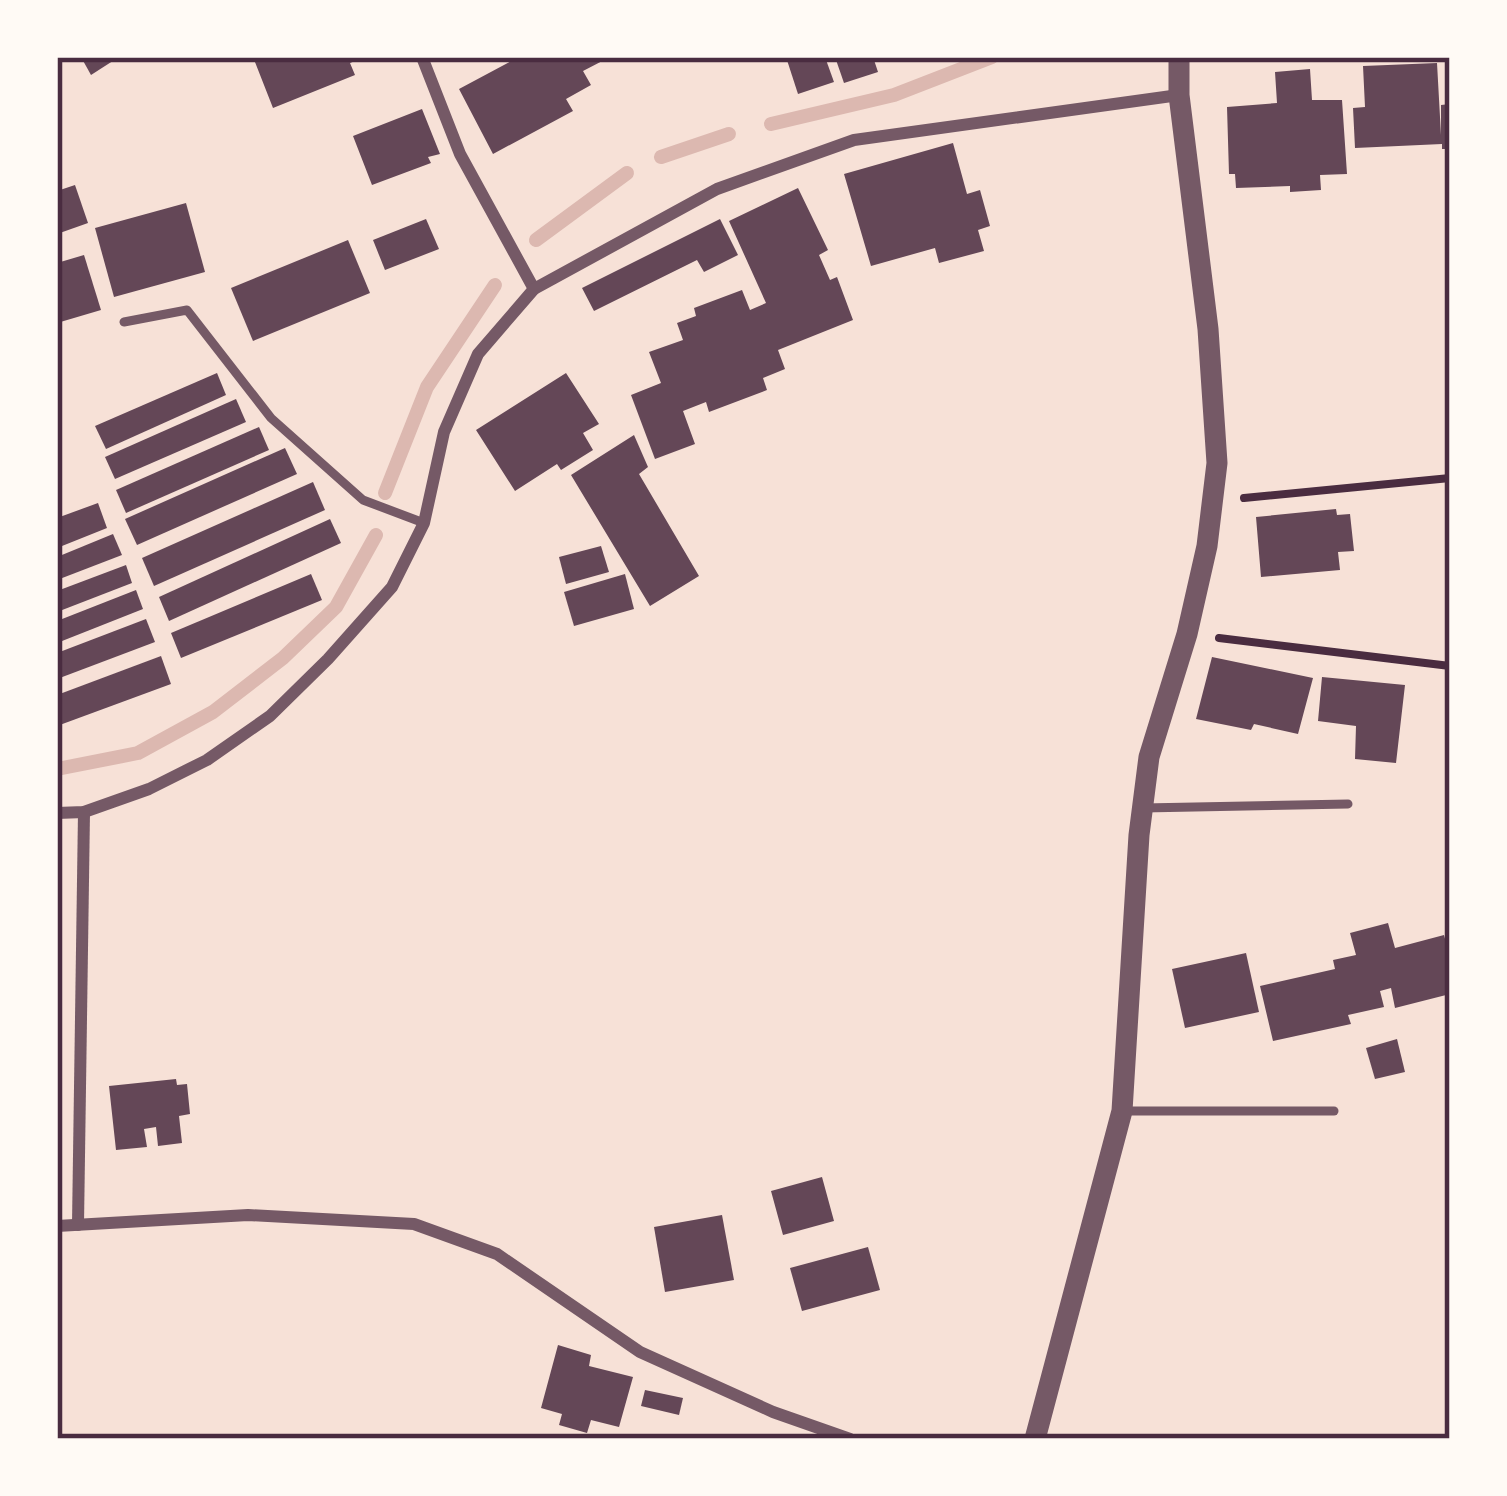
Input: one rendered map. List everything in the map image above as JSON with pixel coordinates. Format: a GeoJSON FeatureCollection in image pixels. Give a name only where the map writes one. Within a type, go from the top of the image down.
{"type":"FeatureCollection","features":[{"type":"Feature","properties":{"kind":"street"},"geometry":{"type":"LineString","coordinates":[[422,57],[460,154],[534,289]]}},
{"type":"Feature","properties":{"kind":"street"},"geometry":{"type":"LineString","coordinates":[[1035,1439],[1122,1112],[1149,757],[1187,634],[1207,546],[1217,463],[1179,57]]}},
{"type":"Feature","properties":{"kind":"street"},"geometry":{"type":"LineString","coordinates":[[57,813],[84,812],[149,789],[207,760],[270,716],[392,587],[424,523],[444,432],[478,354],[534,289],[717,189],[854,140],[1179,95]]}},
{"type":"Feature","properties":{"kind":"street"},"geometry":{"type":"LineString","coordinates":[[78,1226],[84,812]]}},
{"type":"Feature","properties":{"kind":"street"},"geometry":{"type":"LineString","coordinates":[[57,1226],[248,1215],[414,1224],[497,1254],[640,1352],[773,1412],[850,1439]]}},
{"type":"Feature","properties":{"kind":"lane"},"geometry":{"type":"LineString","coordinates":[[124,322],[187,310],[271,418],[363,500],[424,523]]}},
{"type":"Feature","properties":{"kind":"lane"},"geometry":{"type":"LineString","coordinates":[[1142,808],[1348,804]]}},
{"type":"Feature","properties":{"kind":"lane"},"geometry":{"type":"LineString","coordinates":[[1122,1112],[1334,1112]]}},
{"type":"Feature","properties":{"kind":"path"},"geometry":{"type":"LineString","coordinates":[[1213,501],[1450,478]]}},
{"type":"Feature","properties":{"kind":"path"},"geometry":{"type":"LineString","coordinates":[[1187,634],[1450,666]]}},
{"type":"Feature","properties":{"kind":"building"},"geometry":{"type":"Polygon","coordinates":[[[81,57],[119,57],[91,75],[81,57]]]}},
{"type":"Feature","properties":{"kind":"building"},"geometry":{"type":"Polygon","coordinates":[[[253,57],[365,57],[350,63],[355,75],[273,108],[253,57]]]}},
{"type":"Feature","properties":{"kind":"building"},"geometry":{"type":"Polygon","coordinates":[[[519,57],[610,57],[583,71],[591,85],[566,99],[573,111],[493,154],[459,89],[519,57]]]}},
{"type":"Feature","properties":{"kind":"building"},"geometry":{"type":"Polygon","coordinates":[[[786,57],[825,57],[834,82],[798,94],[786,57]]]}},
{"type":"Feature","properties":{"kind":"building"},"geometry":{"type":"Polygon","coordinates":[[[835,57],[873,57],[878,72],[844,83],[835,57]]]}},
{"type":"Feature","properties":{"kind":"building"},"geometry":{"type":"Polygon","coordinates":[[[1437,63],[1441,135],[1441,105],[1450,104],[1450,149],[1442,149],[1442,144],[1355,148],[1353,108],[1365,107],[1363,66],[1437,63]]]}},
{"type":"Feature","properties":{"kind":"building"},"geometry":{"type":"Polygon","coordinates":[[[1310,69],[1312,100],[1342,100],[1347,174],[1320,175],[1321,190],[1236,188],[1235,174],[1229,174],[1227,107],[1277,103],[1275,72],[1310,69]]]}},
{"type":"Feature","properties":{"kind":"building"},"geometry":{"type":"Polygon","coordinates":[[[422,109],[440,154],[428,157],[431,163],[372,185],[353,136],[422,109]]]}},
{"type":"Feature","properties":{"kind":"building"},"geometry":{"type":"Polygon","coordinates":[[[953,143],[967,194],[980,190],[990,226],[978,230],[984,251],[939,263],[935,248],[871,266],[844,174],[953,143]]]}},
{"type":"Feature","properties":{"kind":"building"},"geometry":{"type":"Polygon","coordinates":[[[75,185],[88,223],[57,234],[57,191],[75,185]]]}},
{"type":"Feature","properties":{"kind":"building"},"geometry":{"type":"Polygon","coordinates":[[[798,188],[828,250],[819,255],[830,280],[837,277],[853,320],[778,350],[785,369],[763,378],[767,390],[709,412],[706,402],[683,411],[695,444],[655,459],[631,395],[661,383],[649,352],[683,340],[677,323],[696,316],[694,308],[742,290],[750,310],[766,303],[729,221],[798,188]]]}},
{"type":"Feature","properties":{"kind":"building"},"geometry":{"type":"Polygon","coordinates":[[[186,203],[205,272],[114,297],[95,228],[186,203]]]}},
{"type":"Feature","properties":{"kind":"building"},"geometry":{"type":"Polygon","coordinates":[[[426,219],[439,249],[385,270],[373,240],[426,219]]]}},
{"type":"Feature","properties":{"kind":"building"},"geometry":{"type":"Polygon","coordinates":[[[720,219],[738,255],[704,272],[697,260],[594,311],[582,288],[720,219]]]}},
{"type":"Feature","properties":{"kind":"building"},"geometry":{"type":"Polygon","coordinates":[[[348,240],[370,293],[253,341],[231,288],[348,240]]]}},
{"type":"Feature","properties":{"kind":"building"},"geometry":{"type":"Polygon","coordinates":[[[84,255],[101,310],[57,323],[57,263],[84,255]]]}},
{"type":"Feature","properties":{"kind":"building"},"geometry":{"type":"Polygon","coordinates":[[[217,373],[226,395],[106,449],[95,426],[217,373]]]}},
{"type":"Feature","properties":{"kind":"building"},"geometry":{"type":"Polygon","coordinates":[[[566,373],[599,424],[583,433],[593,450],[561,470],[557,464],[515,491],[476,430],[566,373]]]}},
{"type":"Feature","properties":{"kind":"building"},"geometry":{"type":"Polygon","coordinates":[[[236,399],[246,422],[115,479],[105,457],[236,399]]]}},
{"type":"Feature","properties":{"kind":"building"},"geometry":{"type":"Polygon","coordinates":[[[259,427],[269,450],[126,513],[116,490],[259,427]]]}},
{"type":"Feature","properties":{"kind":"building"},"geometry":{"type":"Polygon","coordinates":[[[634,435],[648,467],[639,474],[699,576],[650,606],[571,475],[634,435]]]}},
{"type":"Feature","properties":{"kind":"building"},"geometry":{"type":"Polygon","coordinates":[[[285,448],[297,474],[137,545],[125,519],[285,448]]]}},
{"type":"Feature","properties":{"kind":"building"},"geometry":{"type":"Polygon","coordinates":[[[313,482],[325,510],[154,586],[142,558],[313,482]]]}},
{"type":"Feature","properties":{"kind":"building"},"geometry":{"type":"Polygon","coordinates":[[[98,503],[107,528],[57,548],[57,518],[98,503]]]}},
{"type":"Feature","properties":{"kind":"building"},"geometry":{"type":"Polygon","coordinates":[[[1336,509],[1337,515],[1350,514],[1354,551],[1338,552],[1340,570],[1261,577],[1256,517],[1336,509]]]}},
{"type":"Feature","properties":{"kind":"building"},"geometry":{"type":"Polygon","coordinates":[[[330,519],[341,543],[169,621],[159,597],[330,519]]]}},
{"type":"Feature","properties":{"kind":"building"},"geometry":{"type":"Polygon","coordinates":[[[113,534],[122,555],[57,580],[57,557],[113,534]]]}},
{"type":"Feature","properties":{"kind":"building"},"geometry":{"type":"Polygon","coordinates":[[[601,546],[609,572],[566,584],[559,557],[601,546]]]}},
{"type":"Feature","properties":{"kind":"building"},"geometry":{"type":"Polygon","coordinates":[[[126,565],[132,583],[57,612],[57,591],[126,565]]]}},
{"type":"Feature","properties":{"kind":"building"},"geometry":{"type":"Polygon","coordinates":[[[311,574],[322,600],[181,658],[171,633],[311,574]]]}},
{"type":"Feature","properties":{"kind":"building"},"geometry":{"type":"Polygon","coordinates":[[[625,574],[634,609],[574,626],[564,592],[625,574]]]}},
{"type":"Feature","properties":{"kind":"building"},"geometry":{"type":"Polygon","coordinates":[[[136,590],[143,609],[57,643],[57,621],[136,590]]]}},
{"type":"Feature","properties":{"kind":"building"},"geometry":{"type":"Polygon","coordinates":[[[146,619],[155,642],[57,679],[57,653],[146,619]]]}},
{"type":"Feature","properties":{"kind":"building"},"geometry":{"type":"Polygon","coordinates":[[[161,656],[171,684],[57,726],[57,695],[161,656]]]}},
{"type":"Feature","properties":{"kind":"building"},"geometry":{"type":"Polygon","coordinates":[[[1212,657],[1313,678],[1298,734],[1196,719],[1212,657]]]}},
{"type":"Feature","properties":{"kind":"building"},"geometry":{"type":"Polygon","coordinates":[[[1322,677],[1405,685],[1396,763],[1355,759],[1356,726],[1318,721],[1322,677]]]}},
{"type":"Feature","properties":{"kind":"building"},"geometry":{"type":"Polygon","coordinates":[[[1388,923],[1395,948],[1444,935],[1450,958],[1450,994],[1395,1008],[1391,988],[1380,991],[1384,1007],[1348,1015],[1351,1024],[1273,1041],[1260,986],[1335,969],[1333,960],[1356,955],[1350,933],[1388,923]]]}},
{"type":"Feature","properties":{"kind":"building"},"geometry":{"type":"Polygon","coordinates":[[[1246,953],[1259,1012],[1185,1028],[1172,969],[1246,953]]]}},
{"type":"Feature","properties":{"kind":"building"},"geometry":{"type":"Polygon","coordinates":[[[1397,1039],[1405,1072],[1375,1079],[1366,1048],[1397,1039]]]}},
{"type":"Feature","properties":{"kind":"building"},"geometry":{"type":"Polygon","coordinates":[[[176,1079],[177,1085],[187,1084],[190,1114],[179,1116],[182,1143],[158,1146],[156,1127],[144,1129],[147,1147],[116,1150],[109,1086],[176,1079]]]}},
{"type":"Feature","properties":{"kind":"building"},"geometry":{"type":"Polygon","coordinates":[[[822,1177],[834,1221],[783,1235],[771,1191],[822,1177]]]}},
{"type":"Feature","properties":{"kind":"building"},"geometry":{"type":"Polygon","coordinates":[[[722,1215],[734,1280],[665,1292],[654,1227],[722,1215]]]}},
{"type":"Feature","properties":{"kind":"building"},"geometry":{"type":"Polygon","coordinates":[[[868,1247],[880,1290],[802,1311],[790,1268],[868,1247]]]}},
{"type":"Feature","properties":{"kind":"building"},"geometry":{"type":"Polygon","coordinates":[[[558,1345],[591,1355],[589,1366],[633,1377],[619,1427],[591,1420],[587,1433],[559,1425],[562,1414],[541,1408],[558,1345]]]}},
{"type":"Feature","properties":{"kind":"building"},"geometry":{"type":"Polygon","coordinates":[[[645,1390],[683,1398],[679,1415],[641,1406],[645,1390]]]}},
{"type":"Feature","properties":{"kind":"waterway"},"geometry":{"type":"LineString","coordinates":[[771,124],[894,95],[992,57]]}},
{"type":"Feature","properties":{"kind":"waterway"},"geometry":{"type":"LineString","coordinates":[[661,157],[729,134]]}},
{"type":"Feature","properties":{"kind":"waterway"},"geometry":{"type":"LineString","coordinates":[[536,240],[627,173]]}},
{"type":"Feature","properties":{"kind":"waterway"},"geometry":{"type":"LineString","coordinates":[[385,493],[427,387],[495,285]]}},
{"type":"Feature","properties":{"kind":"waterway"},"geometry":{"type":"LineString","coordinates":[[57,769],[138,753],[213,712],[283,658],[336,607],[376,535]]}}]}
